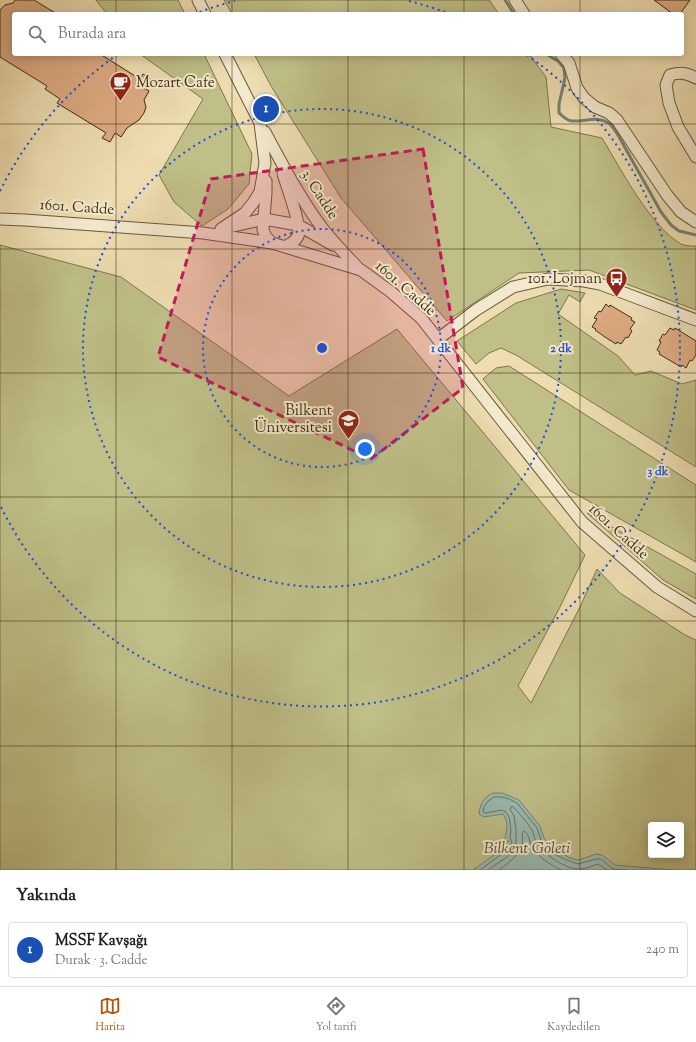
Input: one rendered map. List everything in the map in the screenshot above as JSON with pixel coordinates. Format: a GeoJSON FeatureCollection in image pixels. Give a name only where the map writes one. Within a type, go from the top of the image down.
{"type":"FeatureCollection","features":[{"type":"Feature","properties":{"kind":"street"},"geometry":{"type":"LineString","coordinates":[[198,0],[204,12]]}},
{"type":"Feature","properties":{"kind":"street"},"geometry":{"type":"LineString","coordinates":[[515,0],[523,12]]}},
{"type":"Feature","properties":{"kind":"street","name":"3. Cadde"},"geometry":{"type":"LineString","coordinates":[[226,56],[260,123],[298,192],[320,226],[361,270]]}},
{"type":"Feature","properties":{"kind":"street"},"geometry":{"type":"LineString","coordinates":[[562,56],[569,63],[578,88],[584,98],[595,107],[609,113],[617,120],[680,212],[696,222]]}},
{"type":"Feature","properties":{"kind":"street"},"geometry":{"type":"LineString","coordinates":[[696,78],[688,73],[680,72],[670,75],[666,84],[669,103],[678,127],[696,157]]}},
{"type":"Feature","properties":{"kind":"street"},"geometry":{"type":"LineString","coordinates":[[260,123],[265,162],[266,193],[263,230],[266,237],[272,243]]}},
{"type":"Feature","properties":{"kind":"street","name":"3. Cadde"},"geometry":{"type":"LineString","coordinates":[[277,155],[298,225]]}},
{"type":"Feature","properties":{"kind":"street"},"geometry":{"type":"LineString","coordinates":[[221,229],[245,213],[253,203],[260,192],[265,162]]}},
{"type":"Feature","properties":{"kind":"street","name":"1601. Cadde"},"geometry":{"type":"LineString","coordinates":[[0,214],[25,220]]}},
{"type":"Feature","properties":{"kind":"street","name":"1601. Cadde"},"geometry":{"type":"LineString","coordinates":[[0,219],[203,232],[286,246],[361,270],[391,292],[421,318],[582,522],[657,587],[696,611]]}},
{"type":"Feature","properties":{"kind":"street","name":"3. Cadde"},"geometry":{"type":"LineString","coordinates":[[203,232],[264,219],[298,225],[340,248]]}},
{"type":"Feature","properties":{"kind":"street"},"geometry":{"type":"LineString","coordinates":[[286,246],[294,242],[298,235],[298,225]]}},
{"type":"Feature","properties":{"kind":"street"},"geometry":{"type":"LineString","coordinates":[[438,340],[476,310],[513,287],[548,279],[584,281],[600,284],[696,320]]}},
{"type":"Feature","properties":{"kind":"highlighted area"},"geometry":{"type":"Polygon","coordinates":[[[423,149],[463,388],[371,459],[158,357],[211,179],[423,149]]]}},
{"type":"Feature","properties":{"kind":"green space"},"geometry":{"type":"Polygon","coordinates":[[[96,0],[178,0],[184,12],[105,12],[96,0]]]}},
{"type":"Feature","properties":{"kind":"green space"},"geometry":{"type":"Polygon","coordinates":[[[224,0],[489,0],[498,12],[231,12],[224,0]]]}},
{"type":"Feature","properties":{"kind":"green space"},"geometry":{"type":"Polygon","coordinates":[[[143,56],[205,56],[252,154],[249,184],[228,209],[202,226],[174,202],[159,175],[203,99],[143,56]]]}},
{"type":"Feature","properties":{"kind":"green space"},"geometry":{"type":"Polygon","coordinates":[[[255,56],[530,56],[546,77],[551,127],[602,138],[637,196],[658,224],[669,236],[681,244],[686,246],[696,246],[696,310],[589,270],[519,273],[447,321],[341,198],[271,86],[255,56]]]}},
{"type":"Feature","properties":{"kind":"green space"},"geometry":{"type":"Polygon","coordinates":[[[0,245],[121,277],[289,396],[397,329],[585,555],[560,607],[518,686],[531,703],[580,607],[597,569],[620,593],[685,635],[696,640],[696,870],[0,870],[0,245]]]}},
{"type":"Feature","properties":{"kind":"green space"},"geometry":{"type":"Polygon","coordinates":[[[561,289],[585,293],[580,302],[569,295],[558,314],[618,356],[635,375],[651,371],[682,384],[696,380],[696,467],[516,355],[501,348],[489,353],[476,364],[457,341],[516,303],[561,289]]]}},
{"type":"Feature","properties":{"kind":"green space"},"geometry":{"type":"Polygon","coordinates":[[[509,366],[696,485],[696,562],[569,490],[483,379],[496,368],[509,366]]]}},
{"type":"Feature","properties":{"kind":"green space"},"geometry":{"type":"Polygon","coordinates":[[[587,513],[696,574],[696,599],[663,580],[587,513]]]}},
{"type":"Feature","properties":{"kind":"water","name":"Bilkent Göleti"},"geometry":{"type":"Polygon","coordinates":[[[493,793],[502,793],[519,800],[540,826],[544,838],[549,845],[570,858],[579,860],[596,854],[602,855],[615,865],[674,870],[473,870],[501,850],[509,841],[504,841],[507,827],[503,814],[484,817],[479,814],[480,807],[483,802],[493,793]]]}},
{"type":"Feature","properties":{"kind":"building"},"geometry":{"type":"Polygon","coordinates":[[[15,0],[34,0],[54,12],[12,12],[12,56],[103,56],[140,79],[143,74],[150,78],[144,88],[149,91],[144,100],[146,107],[144,113],[139,120],[127,128],[121,137],[115,133],[110,142],[102,138],[106,133],[57,103],[60,99],[45,89],[47,86],[0,57],[0,10],[5,5],[13,3],[15,0]]]}},
{"type":"Feature","properties":{"kind":"building"},"geometry":{"type":"Polygon","coordinates":[[[654,0],[690,0],[681,12],[670,12],[654,0]]]}},
{"type":"Feature","properties":{"kind":"building"},"geometry":{"type":"Polygon","coordinates":[[[606,304],[609,307],[610,305],[632,318],[631,320],[635,322],[630,329],[632,331],[628,338],[626,337],[621,344],[617,342],[616,344],[592,327],[597,319],[594,318],[599,311],[601,312],[606,304]]]}},
{"type":"Feature","properties":{"kind":"building"},"geometry":{"type":"Polygon","coordinates":[[[670,328],[674,330],[675,328],[696,341],[696,355],[692,361],[690,360],[686,368],[682,365],[681,367],[659,354],[660,352],[657,350],[661,342],[659,341],[663,334],[665,335],[670,328]]]}},
{"type":"Feature","properties":{"kind":"waterway"},"geometry":{"type":"LineString","coordinates":[[505,0],[513,12]]}},
{"type":"Feature","properties":{"kind":"waterway"},"geometry":{"type":"LineString","coordinates":[[549,56],[558,61],[564,68],[565,78],[559,104],[559,113],[570,121],[596,119],[610,124],[618,135],[661,212],[671,225],[679,231],[696,235]]}},
{"type":"Feature","properties":{"kind":"place","name":"Mozart Cafe"},"geometry":{"type":"Point","coordinates":[120,102]}},
{"type":"Feature","properties":{"kind":"place","name":"MSSF Kavşağı"},"geometry":{"type":"Point","coordinates":[266,109]}},
{"type":"Feature","properties":{"kind":"place","name":"101. Lojman"},"geometry":{"type":"Point","coordinates":[617,298]}},
{"type":"Feature","properties":{"kind":"place","name":"Bilkent Üniversitesi"},"geometry":{"type":"Point","coordinates":[348,440]}}]}
